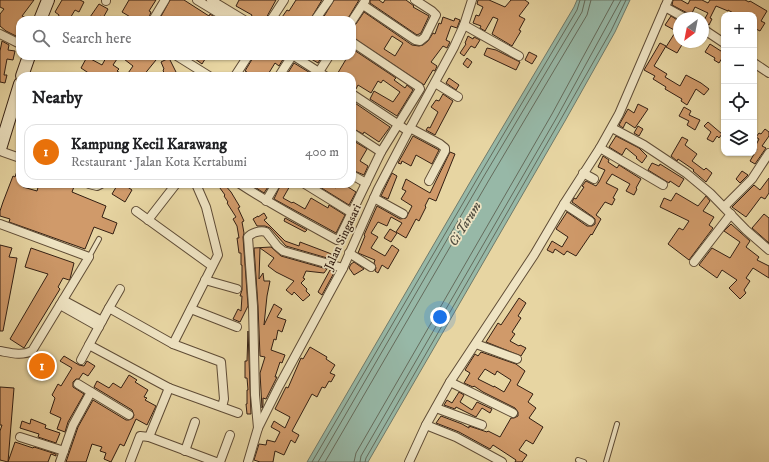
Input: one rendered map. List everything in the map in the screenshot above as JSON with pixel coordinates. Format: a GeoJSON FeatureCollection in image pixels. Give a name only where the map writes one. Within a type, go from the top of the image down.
{"type":"FeatureCollection","features":[{"type":"Feature","properties":{"kind":"main road"},"geometry":{"type":"LineString","coordinates":[[42,16],[48,0]]}},
{"type":"Feature","properties":{"kind":"main road"},"geometry":{"type":"LineString","coordinates":[[23,72],[28,60]]}},
{"type":"Feature","properties":{"kind":"main road"},"geometry":{"type":"LineString","coordinates":[[0,150],[16,97]]}},
{"type":"Feature","properties":{"kind":"street"},"geometry":{"type":"LineString","coordinates":[[155,16],[165,0]]}},
{"type":"Feature","properties":{"kind":"street"},"geometry":{"type":"LineString","coordinates":[[197,0],[223,16]]}},
{"type":"Feature","properties":{"kind":"street"},"geometry":{"type":"LineString","coordinates":[[211,0],[237,16]]}},
{"type":"Feature","properties":{"kind":"street"},"geometry":{"type":"LineString","coordinates":[[274,16],[284,0]]}},
{"type":"Feature","properties":{"kind":"street"},"geometry":{"type":"LineString","coordinates":[[318,16],[329,0]]}},
{"type":"Feature","properties":{"kind":"street"},"geometry":{"type":"LineString","coordinates":[[355,16],[364,2],[415,40],[420,40],[425,37],[436,15],[416,0]]}},
{"type":"Feature","properties":{"kind":"street","name":"Jalan Singasari"},"geometry":{"type":"LineString","coordinates":[[248,462],[258,428],[278,386],[342,268],[374,198],[409,129],[454,47],[464,25],[472,0]]}},
{"type":"Feature","properties":{"kind":"street"},"geometry":{"type":"LineString","coordinates":[[409,462],[426,425],[450,382],[534,254],[612,128],[666,3],[677,12]]}},
{"type":"Feature","properties":{"kind":"street"},"geometry":{"type":"LineString","coordinates":[[464,25],[520,56]]}},
{"type":"Feature","properties":{"kind":"street"},"geometry":{"type":"LineString","coordinates":[[709,33],[721,41]]}},
{"type":"Feature","properties":{"kind":"street"},"geometry":{"type":"LineString","coordinates":[[0,34],[16,42]]}},
{"type":"Feature","properties":{"kind":"street"},"geometry":{"type":"LineString","coordinates":[[246,188],[266,201],[339,240],[381,152],[420,92],[419,87],[356,45]]}},
{"type":"Feature","properties":{"kind":"street"},"geometry":{"type":"LineString","coordinates":[[184,60],[203,72]]}},
{"type":"Feature","properties":{"kind":"street"},"geometry":{"type":"LineString","coordinates":[[238,72],[245,60]]}},
{"type":"Feature","properties":{"kind":"street"},"geometry":{"type":"LineString","coordinates":[[282,72],[290,60]]}},
{"type":"Feature","properties":{"kind":"street"},"geometry":{"type":"LineString","coordinates":[[299,60],[316,72]]}},
{"type":"Feature","properties":{"kind":"street"},"geometry":{"type":"LineString","coordinates":[[321,72],[327,60]]}},
{"type":"Feature","properties":{"kind":"street"},"geometry":{"type":"LineString","coordinates":[[757,65],[769,73]]}},
{"type":"Feature","properties":{"kind":"street"},"geometry":{"type":"LineString","coordinates":[[435,83],[458,97]]}},
{"type":"Feature","properties":{"kind":"street"},"geometry":{"type":"LineString","coordinates":[[356,97],[398,124],[440,144],[445,148],[429,181]]}},
{"type":"Feature","properties":{"kind":"street"},"geometry":{"type":"LineString","coordinates":[[612,128],[644,144],[686,172],[769,250]]}},
{"type":"Feature","properties":{"kind":"street"},"geometry":{"type":"LineString","coordinates":[[356,136],[381,152]]}},
{"type":"Feature","properties":{"kind":"street"},"geometry":{"type":"LineString","coordinates":[[600,148],[664,185]]}},
{"type":"Feature","properties":{"kind":"street"},"geometry":{"type":"LineString","coordinates":[[0,150],[16,156]]}},
{"type":"Feature","properties":{"kind":"street"},"geometry":{"type":"LineString","coordinates":[[724,207],[752,179],[769,153]]}},
{"type":"Feature","properties":{"kind":"street"},"geometry":{"type":"LineString","coordinates":[[583,173],[594,179]]}},
{"type":"Feature","properties":{"kind":"street"},"geometry":{"type":"LineString","coordinates":[[356,177],[366,183]]}},
{"type":"Feature","properties":{"kind":"street"},"geometry":{"type":"LineString","coordinates":[[148,220],[173,188]]}},
{"type":"Feature","properties":{"kind":"street"},"geometry":{"type":"LineString","coordinates":[[173,344],[218,255],[206,207],[198,188]]}},
{"type":"Feature","properties":{"kind":"street"},"geometry":{"type":"LineString","coordinates":[[266,201],[274,188]]}},
{"type":"Feature","properties":{"kind":"street"},"geometry":{"type":"LineString","coordinates":[[311,188],[352,213]]}},
{"type":"Feature","properties":{"kind":"street"},"geometry":{"type":"LineString","coordinates":[[374,198],[403,214]]}},
{"type":"Feature","properties":{"kind":"street"},"geometry":{"type":"LineString","coordinates":[[564,204],[590,221]]}},
{"type":"Feature","properties":{"kind":"street"},"geometry":{"type":"LineString","coordinates":[[136,211],[212,266]]}},
{"type":"Feature","properties":{"kind":"street"},"geometry":{"type":"LineString","coordinates":[[694,262],[731,214]]}},
{"type":"Feature","properties":{"kind":"street"},"geometry":{"type":"LineString","coordinates":[[0,224],[89,257],[32,351],[29,353],[14,354],[0,352]]}},
{"type":"Feature","properties":{"kind":"street"},"geometry":{"type":"LineString","coordinates":[[258,428],[255,396],[251,264],[247,238],[250,235],[263,231],[267,233],[277,246],[286,252],[302,255],[342,268]]}},
{"type":"Feature","properties":{"kind":"street"},"geometry":{"type":"LineString","coordinates":[[349,253],[371,267]]}},
{"type":"Feature","properties":{"kind":"street"},"geometry":{"type":"LineString","coordinates":[[205,280],[237,289]]}},
{"type":"Feature","properties":{"kind":"street"},"geometry":{"type":"LineString","coordinates":[[81,360],[120,289]]}},
{"type":"Feature","properties":{"kind":"street"},"geometry":{"type":"LineString","coordinates":[[62,303],[101,324]]}},
{"type":"Feature","properties":{"kind":"street"},"geometry":{"type":"LineString","coordinates":[[109,308],[173,344],[221,362],[224,399],[222,407]]}},
{"type":"Feature","properties":{"kind":"street"},"geometry":{"type":"LineString","coordinates":[[191,309],[237,327]]}},
{"type":"Feature","properties":{"kind":"street"},"geometry":{"type":"LineString","coordinates":[[476,344],[517,359]]}},
{"type":"Feature","properties":{"kind":"street"},"geometry":{"type":"LineString","coordinates":[[90,345],[169,388],[238,413]]}},
{"type":"Feature","properties":{"kind":"street"},"geometry":{"type":"LineString","coordinates":[[450,382],[513,413]]}},
{"type":"Feature","properties":{"kind":"street"},"geometry":{"type":"LineString","coordinates":[[78,384],[129,415]]}},
{"type":"Feature","properties":{"kind":"street"},"geometry":{"type":"LineString","coordinates":[[150,438],[169,388]]}},
{"type":"Feature","properties":{"kind":"street"},"geometry":{"type":"LineString","coordinates":[[60,462],[73,425],[91,392]]}},
{"type":"Feature","properties":{"kind":"street"},"geometry":{"type":"LineString","coordinates":[[436,408],[482,425]]}},
{"type":"Feature","properties":{"kind":"street"},"geometry":{"type":"LineString","coordinates":[[185,451],[195,422]]}},
{"type":"Feature","properties":{"kind":"street"},"geometry":{"type":"LineString","coordinates":[[426,425],[468,444],[502,462]]}},
{"type":"Feature","properties":{"kind":"street"},"geometry":{"type":"LineString","coordinates":[[220,462],[230,435]]}},
{"type":"Feature","properties":{"kind":"street"},"geometry":{"type":"LineString","coordinates":[[130,462],[140,436],[150,438],[216,462]]}},
{"type":"Feature","properties":{"kind":"street"},"geometry":{"type":"LineString","coordinates":[[20,437],[64,451]]}},
{"type":"Feature","properties":{"kind":"lane"},"geometry":{"type":"LineString","coordinates":[[89,257],[99,239]]}},
{"type":"Feature","properties":{"kind":"lane"},"geometry":{"type":"LineString","coordinates":[[606,462],[617,424]]}},
{"type":"Feature","properties":{"kind":"lane"},"geometry":{"type":"LineString","coordinates":[[578,460],[584,462]]}},
{"type":"Feature","properties":{"kind":"water","name":"Ci Tarum"},"geometry":{"type":"Polygon","coordinates":[[[577,0],[630,0],[615,32],[565,121],[368,462],[307,462],[574,7],[577,0]]]}},
{"type":"Feature","properties":{"kind":"building"},"geometry":{"type":"Polygon","coordinates":[[[0,0],[34,0],[22,16],[16,16],[16,36],[0,26],[0,14],[4,9],[0,7],[0,0]]]}},
{"type":"Feature","properties":{"kind":"building"},"geometry":{"type":"Polygon","coordinates":[[[62,0],[80,0],[84,2],[79,12],[75,10],[71,16],[59,16],[55,12],[62,0]]]}},
{"type":"Feature","properties":{"kind":"building"},"geometry":{"type":"Polygon","coordinates":[[[129,0],[156,0],[149,11],[151,12],[150,16],[129,16],[122,12],[129,0]]]}},
{"type":"Feature","properties":{"kind":"building"},"geometry":{"type":"Polygon","coordinates":[[[170,0],[184,0],[209,16],[161,16],[170,0]]]}},
{"type":"Feature","properties":{"kind":"building"},"geometry":{"type":"Polygon","coordinates":[[[239,0],[276,0],[267,16],[252,16],[236,6],[239,0]]]}},
{"type":"Feature","properties":{"kind":"building"},"geometry":{"type":"Polygon","coordinates":[[[296,0],[322,0],[312,16],[283,16],[287,10],[289,11],[296,0]]]}},
{"type":"Feature","properties":{"kind":"building"},"geometry":{"type":"Polygon","coordinates":[[[334,0],[359,0],[349,16],[324,16],[334,0]]]}},
{"type":"Feature","properties":{"kind":"building"},"geometry":{"type":"Polygon","coordinates":[[[370,0],[379,0],[383,3],[385,0],[406,0],[414,6],[413,7],[429,16],[421,33],[417,35],[370,3],[370,0]]]}},
{"type":"Feature","properties":{"kind":"building"},"geometry":{"type":"Polygon","coordinates":[[[478,0],[489,0],[505,7],[511,0],[525,0],[529,3],[519,16],[525,19],[519,30],[521,31],[512,46],[492,34],[498,19],[493,17],[485,31],[480,28],[481,26],[473,23],[476,15],[479,16],[483,7],[477,4],[478,0]]]}},
{"type":"Feature","properties":{"kind":"building"},"geometry":{"type":"Polygon","coordinates":[[[673,0],[681,0],[688,4],[690,0],[702,0],[708,3],[710,0],[745,0],[750,1],[767,11],[761,21],[765,23],[760,31],[757,30],[757,12],[732,12],[716,6],[710,18],[712,19],[709,25],[709,12],[695,7],[692,12],[685,12],[672,5],[673,0]]]}},
{"type":"Feature","properties":{"kind":"building"},"geometry":{"type":"Polygon","coordinates":[[[99,4],[108,9],[104,16],[91,16],[99,4]]]}},
{"type":"Feature","properties":{"kind":"building"},"geometry":{"type":"Polygon","coordinates":[[[364,12],[412,45],[419,46],[428,41],[433,33],[435,34],[443,17],[454,21],[455,18],[460,20],[457,28],[451,26],[446,40],[450,42],[447,48],[443,46],[431,62],[437,66],[424,85],[356,40],[356,24],[364,12]],[[392,36],[384,49],[395,56],[403,43],[392,36]]]}},
{"type":"Feature","properties":{"kind":"building"},"geometry":{"type":"Polygon","coordinates":[[[671,16],[673,17],[673,29],[665,25],[671,16]]]}},
{"type":"Feature","properties":{"kind":"building"},"geometry":{"type":"Polygon","coordinates":[[[468,36],[473,39],[474,37],[480,40],[475,48],[471,46],[464,56],[460,53],[466,44],[465,43],[468,36]]]}},
{"type":"Feature","properties":{"kind":"building"},"geometry":{"type":"Polygon","coordinates":[[[673,36],[673,48],[680,48],[677,53],[666,47],[673,36]]]}},
{"type":"Feature","properties":{"kind":"building"},"geometry":{"type":"Polygon","coordinates":[[[2,41],[9,45],[8,50],[15,51],[13,60],[7,59],[4,75],[7,75],[5,83],[0,82],[0,51],[2,41]]]}},
{"type":"Feature","properties":{"kind":"building"},"geometry":{"type":"Polygon","coordinates":[[[660,43],[666,46],[654,66],[667,74],[665,77],[680,86],[686,75],[701,83],[709,89],[704,95],[696,89],[687,105],[681,101],[682,99],[665,89],[666,87],[653,79],[655,76],[644,70],[660,43]]]}},
{"type":"Feature","properties":{"kind":"building"},"geometry":{"type":"Polygon","coordinates":[[[710,44],[721,51],[721,60],[719,63],[714,60],[715,58],[705,52],[709,48],[710,44]]]}},
{"type":"Feature","properties":{"kind":"building"},"geometry":{"type":"Polygon","coordinates":[[[487,48],[496,50],[520,62],[516,70],[484,55],[487,48]]]}},
{"type":"Feature","properties":{"kind":"building"},"geometry":{"type":"Polygon","coordinates":[[[356,51],[396,78],[394,80],[405,88],[407,85],[413,90],[397,116],[370,99],[374,91],[393,102],[400,92],[383,80],[381,83],[378,81],[371,93],[358,85],[356,89],[356,72],[338,72],[346,60],[356,60],[356,51]]]}},
{"type":"Feature","properties":{"kind":"building"},"geometry":{"type":"Polygon","coordinates":[[[529,52],[537,56],[532,64],[525,60],[529,52]]]}},
{"type":"Feature","properties":{"kind":"building"},"geometry":{"type":"Polygon","coordinates":[[[467,58],[472,62],[468,68],[463,64],[467,58]]]}},
{"type":"Feature","properties":{"kind":"building"},"geometry":{"type":"Polygon","coordinates":[[[85,60],[93,60],[102,65],[105,60],[116,60],[113,65],[119,69],[117,71],[119,72],[87,72],[81,68],[85,60]]]}},
{"type":"Feature","properties":{"kind":"building"},"geometry":{"type":"Polygon","coordinates":[[[125,60],[156,60],[146,72],[129,72],[133,66],[125,60]]]}},
{"type":"Feature","properties":{"kind":"building"},"geometry":{"type":"Polygon","coordinates":[[[170,60],[176,72],[164,72],[161,62],[170,60]]]}},
{"type":"Feature","properties":{"kind":"building"},"geometry":{"type":"Polygon","coordinates":[[[196,60],[204,60],[202,64],[196,60]]]}},
{"type":"Feature","properties":{"kind":"building"},"geometry":{"type":"Polygon","coordinates":[[[252,60],[283,60],[279,66],[275,63],[269,72],[245,71],[252,60]]]}},
{"type":"Feature","properties":{"kind":"building"},"geometry":{"type":"Polygon","coordinates":[[[313,60],[320,60],[318,63],[313,60]]]}},
{"type":"Feature","properties":{"kind":"building"},"geometry":{"type":"Polygon","coordinates":[[[294,63],[309,72],[288,72],[294,63]]]}},
{"type":"Feature","properties":{"kind":"building"},"geometry":{"type":"Polygon","coordinates":[[[449,78],[459,85],[456,90],[446,83],[449,78]]]}},
{"type":"Feature","properties":{"kind":"building"},"geometry":{"type":"Polygon","coordinates":[[[443,94],[453,101],[435,135],[426,130],[428,127],[430,128],[438,112],[431,107],[436,100],[439,101],[443,94]]]}},
{"type":"Feature","properties":{"kind":"building"},"geometry":{"type":"Polygon","coordinates":[[[356,104],[390,127],[379,142],[364,132],[363,134],[356,130],[356,104]]]}},
{"type":"Feature","properties":{"kind":"building"},"geometry":{"type":"Polygon","coordinates":[[[638,104],[648,109],[635,128],[626,122],[623,128],[619,125],[628,109],[634,113],[638,104]]]}},
{"type":"Feature","properties":{"kind":"building"},"geometry":{"type":"Polygon","coordinates":[[[684,107],[691,111],[689,115],[700,120],[695,130],[687,125],[689,121],[679,116],[684,107]]]}},
{"type":"Feature","properties":{"kind":"building"},"geometry":{"type":"Polygon","coordinates":[[[708,122],[721,133],[721,135],[719,138],[717,136],[713,142],[707,139],[711,132],[704,126],[708,122]]]}},
{"type":"Feature","properties":{"kind":"building"},"geometry":{"type":"Polygon","coordinates":[[[638,126],[643,129],[639,136],[634,133],[638,126]]]}},
{"type":"Feature","properties":{"kind":"building"},"geometry":{"type":"Polygon","coordinates":[[[765,129],[769,132],[769,136],[762,146],[766,148],[755,164],[750,161],[753,156],[757,156],[757,143],[759,139],[757,136],[759,133],[761,134],[765,129]]]}},
{"type":"Feature","properties":{"kind":"building"},"geometry":{"type":"Polygon","coordinates":[[[413,136],[439,150],[432,164],[416,155],[411,166],[402,161],[401,164],[398,163],[413,136]]]}},
{"type":"Feature","properties":{"kind":"building"},"geometry":{"type":"Polygon","coordinates":[[[616,136],[639,148],[647,156],[642,163],[626,148],[622,155],[609,147],[616,136]]]}},
{"type":"Feature","properties":{"kind":"building"},"geometry":{"type":"Polygon","coordinates":[[[682,137],[688,140],[685,145],[697,154],[692,161],[704,170],[706,168],[712,173],[706,182],[693,171],[694,170],[671,156],[682,137]]]}},
{"type":"Feature","properties":{"kind":"building"},"geometry":{"type":"Polygon","coordinates":[[[356,142],[367,149],[360,161],[368,166],[364,175],[356,172],[356,142]]]}},
{"type":"Feature","properties":{"kind":"building"},"geometry":{"type":"Polygon","coordinates":[[[450,152],[455,154],[436,201],[429,198],[419,221],[416,219],[406,238],[396,232],[402,223],[391,217],[387,226],[378,222],[371,233],[378,237],[371,248],[385,256],[392,245],[399,250],[388,269],[382,265],[378,273],[375,271],[375,260],[358,253],[377,206],[400,219],[406,218],[412,206],[401,199],[406,191],[402,189],[406,179],[430,193],[450,152]]]}},
{"type":"Feature","properties":{"kind":"building"},"geometry":{"type":"Polygon","coordinates":[[[603,156],[609,160],[608,162],[617,168],[619,165],[641,179],[634,195],[626,191],[630,184],[612,174],[606,183],[618,189],[613,198],[615,199],[612,205],[605,202],[596,215],[601,219],[592,235],[591,234],[576,256],[567,251],[564,255],[555,249],[553,253],[547,250],[552,241],[562,247],[568,237],[556,229],[567,212],[587,226],[592,226],[595,224],[595,219],[593,217],[572,202],[574,198],[576,199],[584,187],[582,186],[586,181],[596,186],[599,182],[605,170],[598,167],[603,156]]]}},
{"type":"Feature","properties":{"kind":"building"},"geometry":{"type":"Polygon","coordinates":[[[652,163],[659,166],[660,164],[684,179],[679,187],[670,181],[669,183],[648,170],[652,163]]]}},
{"type":"Feature","properties":{"kind":"building"},"geometry":{"type":"Polygon","coordinates":[[[742,171],[748,175],[740,183],[736,179],[742,171]]]}},
{"type":"Feature","properties":{"kind":"building"},"geometry":{"type":"Polygon","coordinates":[[[392,173],[397,176],[388,199],[381,196],[392,173]]]}},
{"type":"Feature","properties":{"kind":"building"},"geometry":{"type":"Polygon","coordinates":[[[16,174],[16,188],[26,188],[37,191],[38,188],[74,188],[72,192],[106,206],[102,217],[117,223],[113,234],[94,227],[85,249],[9,222],[10,219],[0,216],[0,211],[13,176],[15,177],[16,174]]]}},
{"type":"Feature","properties":{"kind":"building"},"geometry":{"type":"Polygon","coordinates":[[[769,178],[769,193],[765,199],[761,197],[746,217],[732,207],[754,185],[760,190],[769,178]]]}},
{"type":"Feature","properties":{"kind":"building"},"geometry":{"type":"Polygon","coordinates":[[[116,188],[129,188],[132,190],[125,202],[112,194],[116,188]]]}},
{"type":"Feature","properties":{"kind":"building"},"geometry":{"type":"Polygon","coordinates":[[[220,188],[228,188],[231,192],[240,207],[238,208],[244,221],[242,222],[244,233],[243,237],[248,306],[240,322],[233,319],[238,309],[241,311],[241,253],[239,253],[237,226],[233,219],[236,217],[227,203],[228,202],[224,196],[225,195],[220,188]]]}},
{"type":"Feature","properties":{"kind":"building"},"geometry":{"type":"Polygon","coordinates":[[[256,188],[267,188],[264,193],[256,188]]]}},
{"type":"Feature","properties":{"kind":"building"},"geometry":{"type":"Polygon","coordinates":[[[279,188],[289,188],[283,198],[292,203],[293,202],[305,209],[311,198],[328,208],[329,205],[345,215],[336,233],[274,199],[279,188]]]}},
{"type":"Feature","properties":{"kind":"building"},"geometry":{"type":"Polygon","coordinates":[[[321,188],[350,188],[356,192],[349,205],[321,188]]]}},
{"type":"Feature","properties":{"kind":"building"},"geometry":{"type":"Polygon","coordinates":[[[676,193],[698,206],[706,196],[710,201],[703,211],[714,217],[709,225],[713,228],[689,260],[668,244],[679,228],[683,230],[689,221],[660,207],[664,198],[671,201],[676,193]]]}},
{"type":"Feature","properties":{"kind":"building"},"geometry":{"type":"Polygon","coordinates":[[[264,213],[267,218],[264,220],[285,241],[299,246],[300,242],[329,253],[335,256],[334,260],[286,246],[270,228],[265,226],[257,226],[253,219],[264,213]]]}},
{"type":"Feature","properties":{"kind":"building"},"geometry":{"type":"Polygon","coordinates":[[[764,214],[769,218],[769,243],[752,228],[764,214]]]}},
{"type":"Feature","properties":{"kind":"building"},"geometry":{"type":"Polygon","coordinates":[[[285,218],[307,230],[305,232],[284,221],[285,218]]]}},
{"type":"Feature","properties":{"kind":"building"},"geometry":{"type":"Polygon","coordinates":[[[731,224],[750,241],[746,247],[759,257],[757,260],[769,266],[769,278],[753,268],[746,278],[750,281],[744,290],[746,293],[740,299],[729,288],[737,280],[722,270],[717,278],[699,265],[712,248],[730,258],[740,242],[724,231],[731,224]]]}},
{"type":"Feature","properties":{"kind":"building"},"geometry":{"type":"Polygon","coordinates":[[[390,229],[397,233],[391,242],[384,238],[390,229]]]}},
{"type":"Feature","properties":{"kind":"building"},"geometry":{"type":"Polygon","coordinates":[[[0,245],[12,248],[9,257],[17,258],[3,331],[0,331],[0,245]]]}},
{"type":"Feature","properties":{"kind":"building"},"geometry":{"type":"Polygon","coordinates":[[[271,247],[281,256],[327,269],[324,273],[306,271],[303,278],[305,279],[301,283],[310,295],[303,301],[294,292],[292,295],[286,290],[294,281],[268,266],[274,258],[260,248],[259,279],[263,273],[264,281],[270,281],[264,325],[274,304],[282,309],[277,317],[286,320],[282,332],[278,330],[276,340],[274,339],[271,350],[285,355],[282,363],[280,362],[275,377],[277,377],[266,399],[263,398],[262,408],[260,373],[265,357],[260,356],[254,248],[271,247]]]}},
{"type":"Feature","properties":{"kind":"building"},"geometry":{"type":"Polygon","coordinates":[[[31,248],[74,263],[70,279],[63,278],[58,287],[60,289],[24,348],[10,339],[48,274],[25,267],[31,248]]]}},
{"type":"Feature","properties":{"kind":"building"},"geometry":{"type":"Polygon","coordinates":[[[354,262],[364,269],[354,275],[349,268],[354,262]]]}},
{"type":"Feature","properties":{"kind":"building"},"geometry":{"type":"Polygon","coordinates":[[[330,270],[335,271],[322,295],[318,292],[330,270]]]}},
{"type":"Feature","properties":{"kind":"building"},"geometry":{"type":"Polygon","coordinates":[[[519,298],[526,303],[518,316],[521,318],[512,332],[515,334],[510,341],[526,348],[521,356],[486,342],[498,323],[501,325],[519,298]]]}},
{"type":"Feature","properties":{"kind":"building"},"geometry":{"type":"Polygon","coordinates":[[[248,331],[251,414],[247,414],[246,404],[248,390],[247,378],[245,378],[248,331]]]}},
{"type":"Feature","properties":{"kind":"building"},"geometry":{"type":"Polygon","coordinates":[[[310,347],[327,357],[326,359],[335,365],[330,373],[335,375],[325,388],[322,387],[317,397],[312,394],[292,431],[299,435],[295,443],[291,440],[284,455],[275,451],[273,462],[260,462],[254,460],[259,444],[266,445],[267,440],[275,442],[280,432],[271,427],[274,421],[285,428],[290,417],[275,409],[286,387],[288,388],[301,358],[303,359],[310,347]]]}},
{"type":"Feature","properties":{"kind":"building"},"geometry":{"type":"Polygon","coordinates":[[[481,352],[516,364],[525,371],[517,385],[533,394],[528,402],[536,408],[529,418],[543,427],[533,444],[526,440],[519,450],[527,455],[522,462],[515,462],[516,460],[493,445],[490,449],[459,432],[436,423],[441,416],[469,428],[469,426],[487,432],[488,431],[500,437],[511,418],[518,416],[518,412],[515,408],[474,386],[473,387],[464,383],[470,373],[465,370],[475,354],[478,356],[481,352]],[[485,369],[478,379],[504,392],[511,380],[497,371],[495,375],[485,369]]]}},
{"type":"Feature","properties":{"kind":"building"},"geometry":{"type":"Polygon","coordinates":[[[64,356],[79,365],[84,366],[87,361],[95,366],[88,376],[83,373],[79,379],[76,379],[73,382],[73,387],[84,394],[68,422],[65,432],[57,429],[61,418],[50,413],[55,398],[52,395],[58,384],[61,386],[72,368],[60,361],[64,356]]]}},
{"type":"Feature","properties":{"kind":"building"},"geometry":{"type":"Polygon","coordinates":[[[129,375],[137,380],[135,382],[148,390],[144,397],[147,398],[145,400],[156,406],[147,425],[136,419],[124,446],[120,444],[111,462],[104,459],[106,453],[100,451],[102,447],[92,444],[86,462],[66,462],[78,427],[93,400],[126,420],[133,418],[134,415],[132,410],[94,387],[97,381],[109,388],[113,383],[121,388],[129,375]]]}},
{"type":"Feature","properties":{"kind":"building"},"geometry":{"type":"Polygon","coordinates":[[[0,387],[14,388],[8,462],[0,460],[0,431],[2,425],[0,425],[0,387]]]}},
{"type":"Feature","properties":{"kind":"building"},"geometry":{"type":"Polygon","coordinates":[[[459,392],[464,395],[460,402],[472,410],[477,402],[492,409],[490,413],[482,408],[476,417],[456,407],[455,409],[444,405],[447,400],[452,403],[459,392]]]}},
{"type":"Feature","properties":{"kind":"building"},"geometry":{"type":"Polygon","coordinates":[[[31,419],[46,425],[45,428],[60,433],[56,443],[38,437],[39,434],[20,428],[22,421],[30,424],[31,419]]]}},
{"type":"Feature","properties":{"kind":"building"},"geometry":{"type":"Polygon","coordinates":[[[15,442],[56,454],[56,456],[51,454],[48,462],[8,462],[15,442]]]}},
{"type":"Feature","properties":{"kind":"place","name":"Kampung Kecil Karawang"},"geometry":{"type":"Point","coordinates":[42,366]}}]}
